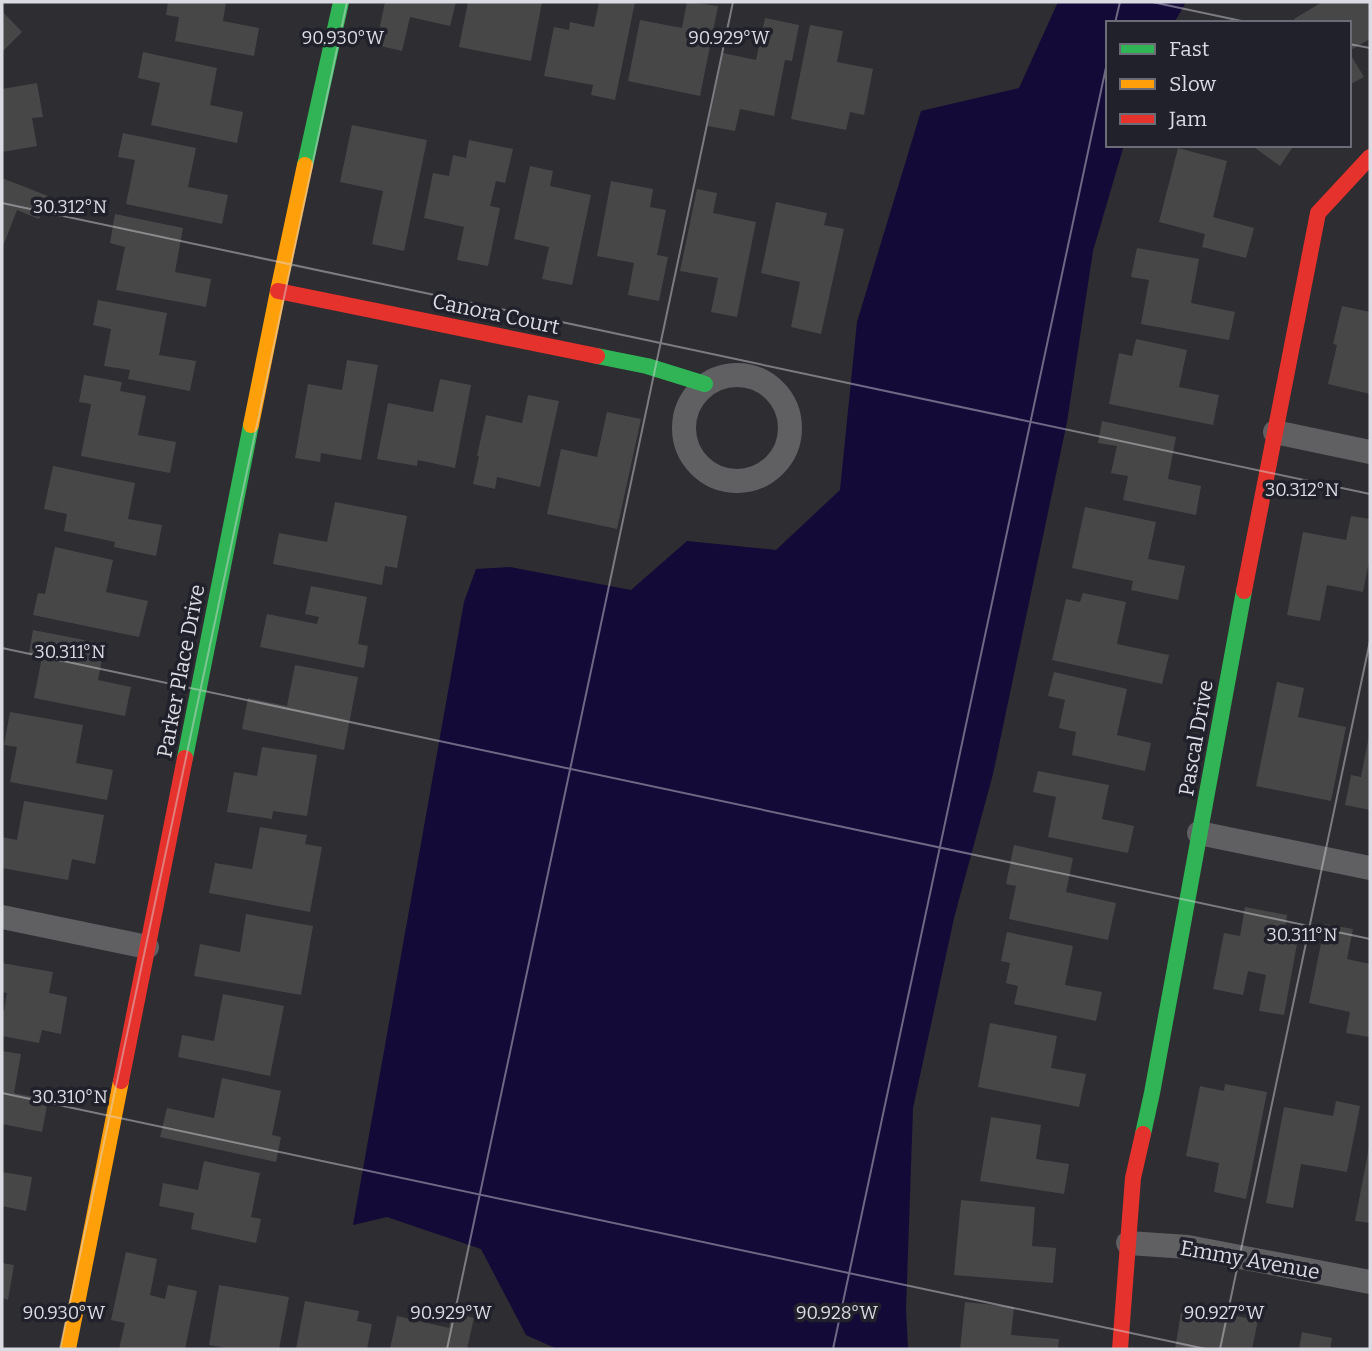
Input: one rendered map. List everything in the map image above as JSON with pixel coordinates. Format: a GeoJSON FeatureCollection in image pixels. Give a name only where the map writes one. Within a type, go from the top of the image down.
{"type":"FeatureCollection","features":[{"type":"Feature","properties":{"kind":"street","name":"Parker Place Drive"},"geometry":{"type":"LineString","coordinates":[[68,1349],[278,291],[341,2]]}},
{"type":"Feature","properties":{"kind":"street","name":"Pascal Drive"},"geometry":{"type":"LineString","coordinates":[[1120,1349],[1133,1178],[1152,1093],[1318,213],[1370,157]]}},
{"type":"Feature","properties":{"kind":"street","name":"Canora Court"},"geometry":{"type":"LineString","coordinates":[[278,291],[647,366],[705,384]]}},
{"type":"Feature","properties":{"kind":"street"},"geometry":{"type":"LineString","coordinates":[[737,374],[754,377],[769,385],[780,397],[788,412],[788,446],[779,461],[767,472],[741,481],[714,477],[699,466],[688,451],[683,433],[684,415],[692,397],[705,384],[720,377],[737,374]]}},
{"type":"Feature","properties":{"kind":"street"},"geometry":{"type":"LineString","coordinates":[[1275,432],[1370,452]]}},
{"type":"Feature","properties":{"kind":"street"},"geometry":{"type":"LineString","coordinates":[[1199,833],[1370,867]]}},
{"type":"Feature","properties":{"kind":"street"},"geometry":{"type":"LineString","coordinates":[[2,917],[147,947]]}},
{"type":"Feature","properties":{"kind":"street","name":"Emmy Avenue"},"geometry":{"type":"LineString","coordinates":[[1128,1243],[1188,1247],[1370,1282]]}},
{"type":"Feature","properties":{"kind":"shaded area"},"geometry":{"type":"Polygon","coordinates":[[[1058,2],[1186,2],[1175,21],[1106,21],[1106,147],[1123,147],[1093,251],[1067,422],[993,774],[954,918],[913,1108],[906,1310],[908,1349],[557,1349],[526,1335],[481,1249],[387,1217],[353,1225],[464,602],[476,569],[510,567],[631,590],[687,541],[776,550],[840,490],[857,322],[921,111],[1019,88],[1058,2]]]}},
{"type":"Feature","properties":{"kind":"building"},"geometry":{"type":"Polygon","coordinates":[[[168,2],[226,2],[223,21],[259,28],[254,56],[175,41],[179,17],[166,15],[168,2]]]}},
{"type":"Feature","properties":{"kind":"building"},"geometry":{"type":"Polygon","coordinates":[[[385,2],[456,2],[450,26],[410,17],[402,51],[376,45],[385,2]]]}},
{"type":"Feature","properties":{"kind":"building"},"geometry":{"type":"Polygon","coordinates":[[[468,2],[542,2],[531,61],[459,47],[468,2]]]}},
{"type":"Feature","properties":{"kind":"building"},"geometry":{"type":"Polygon","coordinates":[[[599,2],[635,2],[615,100],[591,95],[593,85],[544,76],[554,27],[569,30],[570,22],[594,27],[599,2]]]}},
{"type":"Feature","properties":{"kind":"building"},"geometry":{"type":"Polygon","coordinates":[[[687,2],[718,6],[700,96],[628,81],[640,20],[682,28],[687,2]]]}},
{"type":"Feature","properties":{"kind":"building"},"geometry":{"type":"Polygon","coordinates":[[[1322,2],[1368,2],[1370,39],[1351,50],[1351,21],[1294,19],[1322,2]]]}},
{"type":"Feature","properties":{"kind":"building"},"geometry":{"type":"Polygon","coordinates":[[[2,11],[22,32],[2,52],[2,11]]]}},
{"type":"Feature","properties":{"kind":"building"},"geometry":{"type":"Polygon","coordinates":[[[765,18],[799,25],[792,61],[785,60],[774,116],[740,109],[735,131],[708,126],[723,53],[756,60],[765,18]]]}},
{"type":"Feature","properties":{"kind":"building"},"geometry":{"type":"Polygon","coordinates":[[[810,25],[843,31],[837,62],[873,69],[864,115],[850,112],[846,130],[791,119],[810,25]]]}},
{"type":"Feature","properties":{"kind":"building"},"geometry":{"type":"Polygon","coordinates":[[[143,52],[217,68],[210,105],[243,112],[237,143],[151,125],[160,83],[138,78],[143,52]]]}},
{"type":"Feature","properties":{"kind":"building"},"geometry":{"type":"Polygon","coordinates":[[[1351,55],[1364,77],[1351,84],[1351,55]]]}},
{"type":"Feature","properties":{"kind":"building"},"geometry":{"type":"Polygon","coordinates":[[[37,83],[43,117],[32,118],[37,146],[2,152],[2,89],[37,83]]]}},
{"type":"Feature","properties":{"kind":"building"},"geometry":{"type":"Polygon","coordinates":[[[352,125],[427,140],[404,251],[372,244],[383,191],[340,182],[352,125]]]}},
{"type":"Feature","properties":{"kind":"building"},"geometry":{"type":"Polygon","coordinates":[[[123,133],[196,148],[188,187],[228,195],[222,224],[126,204],[135,160],[118,157],[123,133]]]}},
{"type":"Feature","properties":{"kind":"building"},"geometry":{"type":"Polygon","coordinates":[[[469,140],[513,149],[505,183],[496,181],[490,206],[500,208],[488,266],[457,260],[464,227],[424,218],[433,173],[449,176],[453,155],[466,158],[469,140]]]}},
{"type":"Feature","properties":{"kind":"building"},"geometry":{"type":"Polygon","coordinates":[[[1254,147],[1293,147],[1280,166],[1254,147]]]}},
{"type":"Feature","properties":{"kind":"building"},"geometry":{"type":"Polygon","coordinates":[[[1178,148],[1227,161],[1213,217],[1254,228],[1246,258],[1202,247],[1205,234],[1159,222],[1178,148]]]}},
{"type":"Feature","properties":{"kind":"building"},"geometry":{"type":"Polygon","coordinates":[[[530,166],[553,171],[550,186],[591,195],[572,285],[542,279],[549,247],[514,239],[530,166]]]}},
{"type":"Feature","properties":{"kind":"building"},"geometry":{"type":"Polygon","coordinates":[[[2,178],[48,196],[39,219],[17,210],[2,249],[2,178]]]}},
{"type":"Feature","properties":{"kind":"building"},"geometry":{"type":"Polygon","coordinates":[[[611,181],[653,189],[650,207],[666,210],[657,255],[668,257],[659,301],[628,295],[634,263],[597,256],[611,181]]]}},
{"type":"Feature","properties":{"kind":"building"},"geometry":{"type":"Polygon","coordinates":[[[697,189],[717,193],[713,213],[756,222],[737,317],[711,312],[718,278],[680,271],[697,189]]]}},
{"type":"Feature","properties":{"kind":"building"},"geometry":{"type":"Polygon","coordinates":[[[776,202],[827,213],[824,225],[844,229],[821,334],[791,327],[800,282],[761,273],[776,202]]]}},
{"type":"Feature","properties":{"kind":"building"},"geometry":{"type":"Polygon","coordinates":[[[115,214],[183,228],[175,272],[211,279],[206,307],[116,290],[125,247],[110,243],[115,214]]]}},
{"type":"Feature","properties":{"kind":"building"},"geometry":{"type":"Polygon","coordinates":[[[1137,248],[1199,259],[1191,303],[1235,312],[1229,340],[1141,324],[1149,280],[1131,277],[1137,248]]]}},
{"type":"Feature","properties":{"kind":"building"},"geometry":{"type":"Polygon","coordinates":[[[98,300],[167,313],[159,355],[196,361],[190,391],[128,379],[130,370],[104,366],[111,329],[93,325],[98,300]]]}},
{"type":"Feature","properties":{"kind":"building"},"geometry":{"type":"Polygon","coordinates":[[[1342,306],[1370,312],[1370,394],[1328,384],[1337,345],[1333,344],[1342,306]]]}},
{"type":"Feature","properties":{"kind":"building"},"geometry":{"type":"Polygon","coordinates":[[[1136,339],[1187,350],[1179,387],[1219,395],[1213,425],[1109,404],[1119,353],[1132,356],[1136,339]]]}},
{"type":"Feature","properties":{"kind":"building"},"geometry":{"type":"Polygon","coordinates":[[[347,360],[378,365],[361,460],[321,453],[320,462],[295,458],[308,384],[342,390],[347,360]]]}},
{"type":"Feature","properties":{"kind":"building"},"geometry":{"type":"Polygon","coordinates":[[[84,375],[122,382],[120,391],[146,396],[138,435],[176,442],[170,473],[81,456],[91,404],[79,402],[84,375]]]}},
{"type":"Feature","properties":{"kind":"building"},"geometry":{"type":"Polygon","coordinates":[[[440,379],[471,385],[455,468],[418,460],[417,466],[377,459],[388,403],[433,412],[440,379]]]}},
{"type":"Feature","properties":{"kind":"building"},"geometry":{"type":"Polygon","coordinates":[[[528,395],[559,401],[540,487],[497,477],[495,489],[473,484],[486,415],[522,423],[528,395]]]}},
{"type":"Feature","properties":{"kind":"building"},"geometry":{"type":"Polygon","coordinates":[[[607,412],[641,419],[617,529],[547,514],[561,449],[597,457],[607,412]]]}},
{"type":"Feature","properties":{"kind":"building"},"geometry":{"type":"Polygon","coordinates":[[[1102,421],[1176,437],[1168,479],[1201,486],[1196,515],[1123,500],[1128,476],[1111,473],[1117,446],[1098,443],[1102,421]]]}},
{"type":"Feature","properties":{"kind":"building"},"geometry":{"type":"Polygon","coordinates":[[[53,466],[135,483],[128,519],[162,525],[156,556],[114,547],[115,542],[64,531],[67,514],[44,509],[53,466]]]}},
{"type":"Feature","properties":{"kind":"building"},"geometry":{"type":"Polygon","coordinates":[[[335,502],[407,516],[397,568],[385,566],[382,585],[273,564],[279,533],[327,542],[335,502]]]}},
{"type":"Feature","properties":{"kind":"building"},"geometry":{"type":"Polygon","coordinates":[[[1085,507],[1156,522],[1148,559],[1185,566],[1178,600],[1131,590],[1133,581],[1072,568],[1085,507]]]}},
{"type":"Feature","properties":{"kind":"building"},"geometry":{"type":"Polygon","coordinates":[[[1351,516],[1370,519],[1370,556],[1363,592],[1327,585],[1320,621],[1287,615],[1303,532],[1346,540],[1351,516]]]}},
{"type":"Feature","properties":{"kind":"building"},"geometry":{"type":"Polygon","coordinates":[[[55,547],[113,560],[106,592],[148,601],[139,637],[33,615],[38,593],[45,594],[55,547]]]}},
{"type":"Feature","properties":{"kind":"building"},"geometry":{"type":"Polygon","coordinates":[[[311,586],[367,597],[358,644],[368,646],[364,668],[260,647],[267,614],[317,624],[319,617],[305,614],[311,586]]]}},
{"type":"Feature","properties":{"kind":"building"},"geometry":{"type":"Polygon","coordinates":[[[1083,593],[1126,602],[1117,644],[1169,655],[1162,684],[1052,660],[1066,599],[1080,602],[1083,593]]]}},
{"type":"Feature","properties":{"kind":"building"},"geometry":{"type":"Polygon","coordinates":[[[33,630],[105,644],[98,680],[131,687],[125,716],[34,698],[42,657],[29,654],[33,630]]]}},
{"type":"Feature","properties":{"kind":"building"},"geometry":{"type":"Polygon","coordinates":[[[295,665],[358,677],[344,750],[242,729],[248,698],[287,706],[295,665]]]}},
{"type":"Feature","properties":{"kind":"building"},"geometry":{"type":"Polygon","coordinates":[[[1054,672],[1127,689],[1117,735],[1151,743],[1145,771],[1072,755],[1076,732],[1059,728],[1065,700],[1048,696],[1054,672]]]}},
{"type":"Feature","properties":{"kind":"building"},"geometry":{"type":"Polygon","coordinates":[[[1277,682],[1304,688],[1298,717],[1346,727],[1331,801],[1256,786],[1277,682]]]}},
{"type":"Feature","properties":{"kind":"building"},"geometry":{"type":"Polygon","coordinates":[[[10,712],[83,725],[76,763],[113,770],[107,800],[10,782],[17,747],[4,745],[10,712]]]}},
{"type":"Feature","properties":{"kind":"building"},"geometry":{"type":"Polygon","coordinates":[[[1369,736],[1370,810],[1345,805],[1351,775],[1361,777],[1369,736]]]}},
{"type":"Feature","properties":{"kind":"building"},"geometry":{"type":"Polygon","coordinates":[[[262,747],[317,755],[307,816],[273,811],[272,819],[227,812],[234,772],[257,776],[262,747]]]}},
{"type":"Feature","properties":{"kind":"building"},"geometry":{"type":"Polygon","coordinates":[[[1038,771],[1109,785],[1102,819],[1134,826],[1128,853],[1048,837],[1056,797],[1033,792],[1038,771]]]}},
{"type":"Feature","properties":{"kind":"building"},"geometry":{"type":"Polygon","coordinates":[[[24,801],[104,815],[95,864],[72,859],[68,880],[2,868],[2,837],[17,840],[24,801]]]}},
{"type":"Feature","properties":{"kind":"building"},"geometry":{"type":"Polygon","coordinates":[[[260,827],[307,835],[305,844],[322,847],[310,912],[209,893],[215,863],[252,869],[260,827]]]}},
{"type":"Feature","properties":{"kind":"building"},"geometry":{"type":"Polygon","coordinates":[[[1014,845],[1073,858],[1066,892],[1116,903],[1108,940],[1009,919],[1016,886],[1006,884],[1014,845]]]}},
{"type":"Feature","properties":{"kind":"building"},"geometry":{"type":"Polygon","coordinates":[[[1245,907],[1287,915],[1285,930],[1299,933],[1284,1015],[1259,1011],[1266,975],[1248,971],[1243,995],[1213,989],[1224,933],[1240,936],[1245,907]]]}},
{"type":"Feature","properties":{"kind":"building"},"geometry":{"type":"Polygon","coordinates":[[[246,914],[313,926],[301,995],[194,976],[200,944],[240,952],[246,914]]]}},
{"type":"Feature","properties":{"kind":"building"},"geometry":{"type":"Polygon","coordinates":[[[1325,924],[1353,929],[1347,959],[1370,964],[1369,1037],[1346,1033],[1350,1012],[1309,1003],[1325,924]]]}},
{"type":"Feature","properties":{"kind":"building"},"geometry":{"type":"Polygon","coordinates":[[[1007,932],[1073,946],[1065,985],[1102,992],[1096,1021],[1014,1004],[1018,986],[1006,983],[1010,963],[1001,961],[1007,932]]]}},
{"type":"Feature","properties":{"kind":"building"},"geometry":{"type":"Polygon","coordinates":[[[2,963],[53,972],[49,993],[67,997],[61,1034],[42,1030],[39,1043],[2,1036],[2,1011],[7,993],[2,992],[2,963]]]}},
{"type":"Feature","properties":{"kind":"building"},"geometry":{"type":"Polygon","coordinates":[[[223,994],[284,1006],[270,1076],[178,1057],[182,1035],[214,1041],[223,994]]]}},
{"type":"Feature","properties":{"kind":"building"},"geometry":{"type":"Polygon","coordinates":[[[990,1023],[1057,1036],[1051,1068],[1086,1074],[1079,1107],[978,1087],[990,1023]]]}},
{"type":"Feature","properties":{"kind":"building"},"geometry":{"type":"Polygon","coordinates":[[[2,1051],[21,1054],[14,1093],[48,1100],[42,1132],[2,1124],[2,1051]]]}},
{"type":"Feature","properties":{"kind":"building"},"geometry":{"type":"Polygon","coordinates":[[[222,1078],[281,1091],[272,1135],[281,1137],[276,1162],[160,1137],[167,1108],[214,1118],[222,1078]]]}},
{"type":"Feature","properties":{"kind":"building"},"geometry":{"type":"Polygon","coordinates":[[[1225,1084],[1267,1092],[1246,1199],[1214,1192],[1219,1163],[1186,1156],[1200,1086],[1224,1091],[1225,1084]]]}},
{"type":"Feature","properties":{"kind":"building"},"geometry":{"type":"Polygon","coordinates":[[[1336,1101],[1360,1106],[1347,1172],[1301,1164],[1293,1208],[1266,1203],[1284,1107],[1333,1116],[1336,1101]]]}},
{"type":"Feature","properties":{"kind":"building"},"geometry":{"type":"Polygon","coordinates":[[[991,1117],[1041,1125],[1036,1159],[1069,1164],[1064,1194],[980,1181],[991,1117]]]}},
{"type":"Feature","properties":{"kind":"building"},"geometry":{"type":"Polygon","coordinates":[[[1370,1147],[1370,1223],[1355,1221],[1370,1147]]]}},
{"type":"Feature","properties":{"kind":"building"},"geometry":{"type":"Polygon","coordinates":[[[204,1161],[260,1173],[251,1217],[261,1219],[256,1243],[191,1229],[194,1213],[159,1206],[163,1183],[198,1190],[204,1161]]]}},
{"type":"Feature","properties":{"kind":"building"},"geometry":{"type":"Polygon","coordinates":[[[2,1172],[32,1177],[26,1211],[2,1206],[2,1172]]]}},
{"type":"Feature","properties":{"kind":"building"},"geometry":{"type":"Polygon","coordinates":[[[961,1200],[1035,1207],[1032,1246],[1056,1248],[1053,1283],[954,1275],[961,1200]]]}},
{"type":"Feature","properties":{"kind":"building"},"geometry":{"type":"Polygon","coordinates":[[[126,1252],[157,1259],[150,1295],[165,1299],[168,1285],[197,1291],[185,1349],[119,1349],[125,1323],[111,1320],[126,1252]]]}},
{"type":"Feature","properties":{"kind":"building"},"geometry":{"type":"Polygon","coordinates":[[[2,1263],[14,1265],[8,1300],[2,1298],[2,1263]]]}},
{"type":"Feature","properties":{"kind":"building"},"geometry":{"type":"Polygon","coordinates":[[[219,1285],[289,1297],[279,1349],[233,1349],[209,1345],[219,1285]]]}},
{"type":"Feature","properties":{"kind":"building"},"geometry":{"type":"Polygon","coordinates":[[[305,1301],[359,1311],[357,1321],[372,1324],[367,1349],[296,1349],[305,1301]]]}},
{"type":"Feature","properties":{"kind":"building"},"geometry":{"type":"Polygon","coordinates":[[[965,1302],[1014,1307],[1011,1335],[1059,1339],[1058,1349],[960,1349],[965,1302]]]}},
{"type":"Feature","properties":{"kind":"building"},"geometry":{"type":"Polygon","coordinates":[[[1182,1306],[1258,1320],[1252,1349],[1175,1349],[1182,1306]]]}},
{"type":"Feature","properties":{"kind":"building"},"geometry":{"type":"Polygon","coordinates":[[[452,1313],[474,1318],[467,1349],[390,1349],[397,1316],[449,1328],[452,1313]]]}},
{"type":"Feature","properties":{"kind":"building"},"geometry":{"type":"Polygon","coordinates":[[[1302,1332],[1332,1338],[1330,1349],[1299,1349],[1302,1332]]]}},
{"type":"Feature","properties":{"kind":"traffic: fast"},"geometry":{"type":"LineString","coordinates":[[305,165],[341,2]]}},
{"type":"Feature","properties":{"kind":"traffic: fast"},"geometry":{"type":"LineString","coordinates":[[597,356],[647,366],[705,384]]}},
{"type":"Feature","properties":{"kind":"traffic: fast"},"geometry":{"type":"LineString","coordinates":[[185,758],[251,425]]}},
{"type":"Feature","properties":{"kind":"traffic: fast"},"geometry":{"type":"LineString","coordinates":[[1143,1134],[1244,591]]}},
{"type":"Feature","properties":{"kind":"traffic: slow"},"geometry":{"type":"LineString","coordinates":[[251,425],[305,165]]}},
{"type":"Feature","properties":{"kind":"traffic: slow"},"geometry":{"type":"LineString","coordinates":[[68,1349],[121,1081]]}},
{"type":"Feature","properties":{"kind":"traffic: jam"},"geometry":{"type":"LineString","coordinates":[[1244,591],[1318,213],[1370,157]]}},
{"type":"Feature","properties":{"kind":"traffic: jam"},"geometry":{"type":"LineString","coordinates":[[278,291],[597,356]]}},
{"type":"Feature","properties":{"kind":"traffic: jam"},"geometry":{"type":"LineString","coordinates":[[121,1081],[185,758]]}},
{"type":"Feature","properties":{"kind":"traffic: jam"},"geometry":{"type":"LineString","coordinates":[[1120,1349],[1133,1178],[1143,1134]]}}]}
